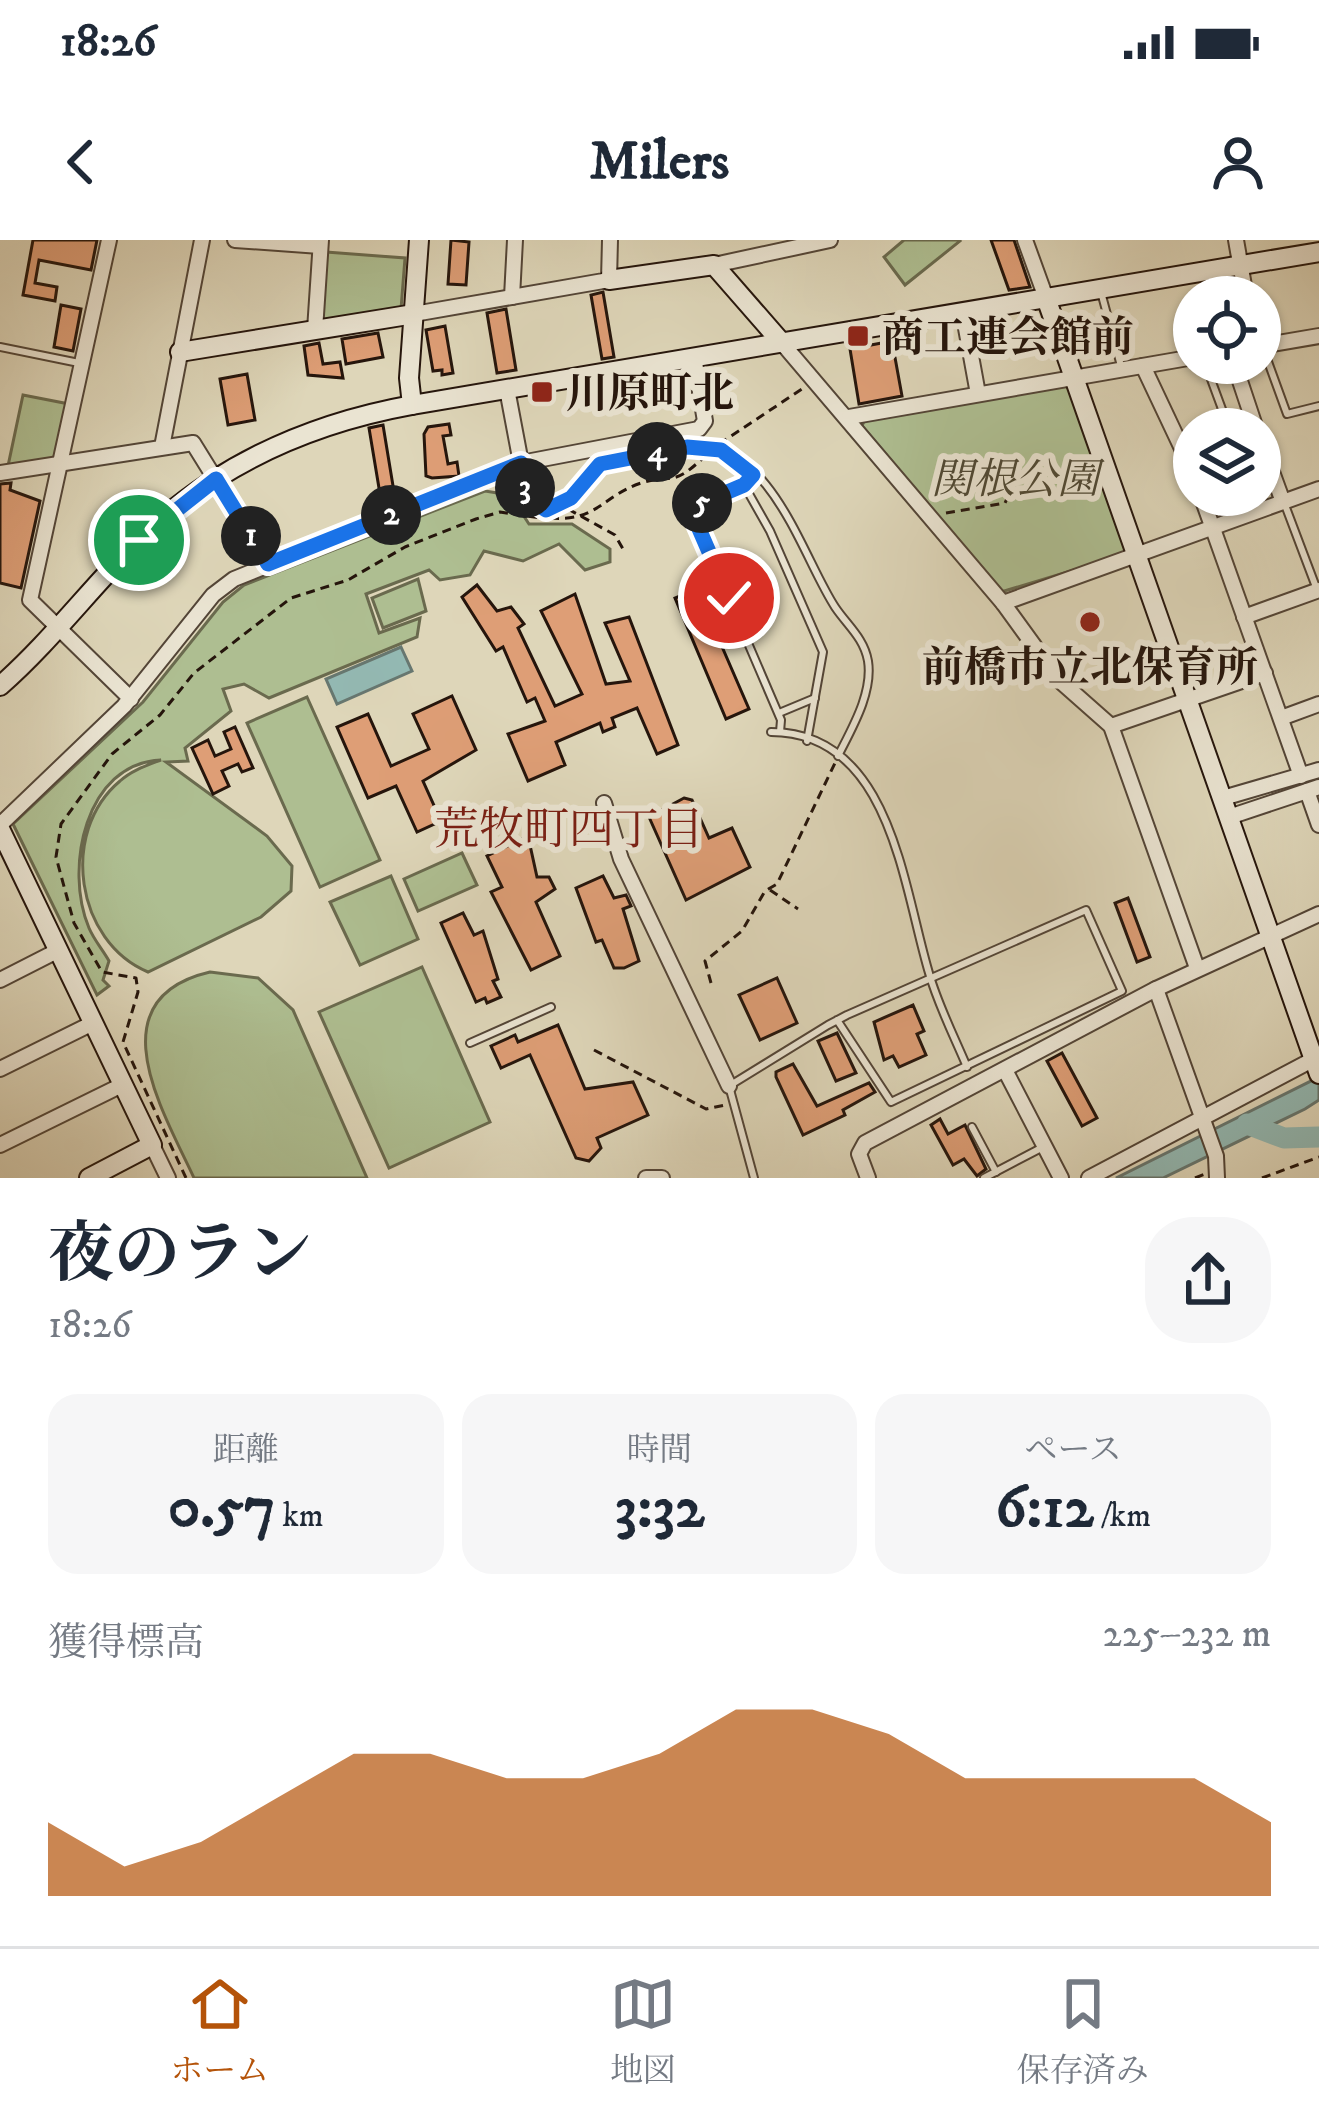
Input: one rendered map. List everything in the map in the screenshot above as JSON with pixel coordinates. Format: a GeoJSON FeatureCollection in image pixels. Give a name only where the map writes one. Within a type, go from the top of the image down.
{"type":"FeatureCollection","features":[{"type":"Feature","properties":{"kind":"street"},"geometry":{"type":"LineString","coordinates":[[109,240],[30,600],[131,699]]}},
{"type":"Feature","properties":{"kind":"street"},"geometry":{"type":"LineString","coordinates":[[162,447],[202,240]]}},
{"type":"Feature","properties":{"kind":"street"},"geometry":{"type":"LineString","coordinates":[[235,240],[321,243],[315,331]]}},
{"type":"Feature","properties":{"kind":"street"},"geometry":{"type":"LineString","coordinates":[[412,405],[419,240]]}},
{"type":"Feature","properties":{"kind":"street"},"geometry":{"type":"LineString","coordinates":[[512,298],[515,240]]}},
{"type":"Feature","properties":{"kind":"street"},"geometry":{"type":"LineString","coordinates":[[609,280],[610,240]]}},
{"type":"Feature","properties":{"kind":"street"},"geometry":{"type":"LineString","coordinates":[[179,352],[714,266],[830,240]]}},
{"type":"Feature","properties":{"kind":"street"},"geometry":{"type":"LineString","coordinates":[[1025,240],[1270,932],[1313,1035],[1317,1067],[1089,1178]]}},
{"type":"Feature","properties":{"kind":"street"},"geometry":{"type":"LineString","coordinates":[[1236,240],[1242,276]]}},
{"type":"Feature","properties":{"kind":"street"},"geometry":{"type":"LineString","coordinates":[[0,686],[139,540],[216,479],[304,434],[412,405],[1319,252]]}},
{"type":"Feature","properties":{"kind":"street"},"geometry":{"type":"LineString","coordinates":[[714,266],[849,417],[1003,603],[1059,680],[1112,726],[1197,968]]}},
{"type":"Feature","properties":{"kind":"street"},"geometry":{"type":"LineString","coordinates":[[963,312],[978,394]]}},
{"type":"Feature","properties":{"kind":"street"},"geometry":{"type":"LineString","coordinates":[[1281,343],[1319,336]]}},
{"type":"Feature","properties":{"kind":"street"},"geometry":{"type":"LineString","coordinates":[[168,1178],[0,827],[131,699],[213,595],[268,564],[522,466],[702,428],[694,357]]}},
{"type":"Feature","properties":{"kind":"street"},"geometry":{"type":"LineString","coordinates":[[849,417],[1173,361]]}},
{"type":"Feature","properties":{"kind":"street"},"geometry":{"type":"LineString","coordinates":[[1143,366],[1173,430]]}},
{"type":"Feature","properties":{"kind":"street"},"geometry":{"type":"LineString","coordinates":[[507,389],[522,466]]}},
{"type":"Feature","properties":{"kind":"street"},"geometry":{"type":"LineString","coordinates":[[0,473],[194,443],[268,564]]}},
{"type":"Feature","properties":{"kind":"street"},"geometry":{"type":"LineString","coordinates":[[1003,603],[1319,489]]}},
{"type":"Feature","properties":{"kind":"street"},"geometry":{"type":"LineString","coordinates":[[1281,497],[1283,502]]}},
{"type":"Feature","properties":{"kind":"street"},"geometry":{"type":"LineString","coordinates":[[1209,516],[1301,776]]}},
{"type":"Feature","properties":{"kind":"street"},"geometry":{"type":"LineString","coordinates":[[1244,616],[1318,591]]}},
{"type":"Feature","properties":{"kind":"street"},"geometry":{"type":"LineString","coordinates":[[1112,726],[1265,673]]}},
{"type":"Feature","properties":{"kind":"street"},"geometry":{"type":"LineString","coordinates":[[1281,718],[1319,704]]}},
{"type":"Feature","properties":{"kind":"street"},"geometry":{"type":"LineString","coordinates":[[1226,807],[1319,770]]}},
{"type":"Feature","properties":{"kind":"street"},"geometry":{"type":"LineString","coordinates":[[1226,807],[1313,789],[1319,825]]}},
{"type":"Feature","properties":{"kind":"street"},"geometry":{"type":"LineString","coordinates":[[604,803],[621,860],[729,1086]]}},
{"type":"Feature","properties":{"kind":"street"},"geometry":{"type":"LineString","coordinates":[[868,1178],[860,1154],[865,1143],[1197,968],[1319,914]]}},
{"type":"Feature","properties":{"kind":"street"},"geometry":{"type":"LineString","coordinates":[[0,980],[57,952]]}},
{"type":"Feature","properties":{"kind":"street"},"geometry":{"type":"LineString","coordinates":[[1156,989],[1216,1156],[1216,1178]]}},
{"type":"Feature","properties":{"kind":"street"},"geometry":{"type":"LineString","coordinates":[[0,1069],[93,1023]]}},
{"type":"Feature","properties":{"kind":"street"},"geometry":{"type":"LineString","coordinates":[[1005,1070],[1061,1178]]}},
{"type":"Feature","properties":{"kind":"street"},"geometry":{"type":"LineString","coordinates":[[0,1145],[122,1085]]}},
{"type":"Feature","properties":{"kind":"street"},"geometry":{"type":"LineString","coordinates":[[89,1178],[152,1145]]}},
{"type":"Feature","properties":{"kind":"street"},"geometry":{"type":"LineString","coordinates":[[646,1178],[662,1178]]}},
{"type":"Feature","properties":{"kind":"lane"},"geometry":{"type":"LineString","coordinates":[[1100,289],[1121,370]]}},
{"type":"Feature","properties":{"kind":"lane"},"geometry":{"type":"LineString","coordinates":[[0,347],[82,364]]}},
{"type":"Feature","properties":{"kind":"lane"},"geometry":{"type":"LineString","coordinates":[[1276,384],[1287,414],[1319,406]]}},
{"type":"Feature","properties":{"kind":"lane"},"geometry":{"type":"LineString","coordinates":[[522,466],[529,499],[546,510],[571,498],[600,464],[687,447],[714,448],[753,475],[802,537],[832,602],[866,650],[866,692],[838,756]]}},
{"type":"Feature","properties":{"kind":"lane"},"geometry":{"type":"LineString","coordinates":[[753,475],[744,485],[690,508],[778,713],[775,732],[838,756],[858,772],[880,805],[930,979],[967,1067]]}},
{"type":"Feature","properties":{"kind":"lane"},"geometry":{"type":"LineString","coordinates":[[744,485],[823,656],[806,741]]}},
{"type":"Feature","properties":{"kind":"lane"},"geometry":{"type":"LineString","coordinates":[[1283,502],[1318,591]]}},
{"type":"Feature","properties":{"kind":"lane"},"geometry":{"type":"LineString","coordinates":[[778,713],[814,698]]}},
{"type":"Feature","properties":{"kind":"lane"},"geometry":{"type":"LineString","coordinates":[[754,1178],[729,1086],[837,1020],[1086,910],[1122,991],[888,1102],[837,1020]]}},
{"type":"Feature","properties":{"kind":"lane"},"geometry":{"type":"LineString","coordinates":[[470,1043],[551,1007]]}},
{"type":"Feature","properties":{"kind":"lane"},"geometry":{"type":"LineString","coordinates":[[972,1127],[996,1172]]}},
{"type":"Feature","properties":{"kind":"lane"},"geometry":{"type":"LineString","coordinates":[[984,1178],[1045,1146]]}},
{"type":"Feature","properties":{"kind":"path"},"geometry":{"type":"LineString","coordinates":[[187,1178],[123,1042],[139,992],[136,978],[102,972],[74,923],[57,875],[61,824],[96,771],[160,716],[194,673],[291,598],[348,580],[405,548],[500,512],[581,517],[642,483],[678,479],[714,448],[802,389]]}},
{"type":"Feature","properties":{"kind":"path"},"geometry":{"type":"LineString","coordinates":[[932,517],[1005,502],[1019,472],[1034,467],[1068,474],[1104,463]]}},
{"type":"Feature","properties":{"kind":"path"},"geometry":{"type":"LineString","coordinates":[[522,466],[558,501]]}},
{"type":"Feature","properties":{"kind":"path"},"geometry":{"type":"LineString","coordinates":[[567,508],[615,535],[623,550]]}},
{"type":"Feature","properties":{"kind":"path"},"geometry":{"type":"LineString","coordinates":[[711,983],[705,961],[742,931],[783,874],[838,756]]}},
{"type":"Feature","properties":{"kind":"path"},"geometry":{"type":"LineString","coordinates":[[769,889],[799,909]]}},
{"type":"Feature","properties":{"kind":"path"},"geometry":{"type":"LineString","coordinates":[[594,1050],[706,1109],[732,1103]]}},
{"type":"Feature","properties":{"kind":"path"},"geometry":{"type":"LineString","coordinates":[[1262,1178],[1319,1157]]}},
{"type":"Feature","properties":{"kind":"green space"},"geometry":{"type":"Polygon","coordinates":[[[904,240],[960,241],[905,285],[884,257],[904,240]]]}},
{"type":"Feature","properties":{"kind":"green space"},"geometry":{"type":"Polygon","coordinates":[[[326,252],[405,258],[401,309],[327,321],[321,318],[326,252]]]}},
{"type":"Feature","properties":{"kind":"green space","name":"関根公園"},"geometry":{"type":"Polygon","coordinates":[[[1067,383],[1127,554],[1001,592],[862,426],[865,419],[1067,383]]]}},
{"type":"Feature","properties":{"kind":"green space"},"geometry":{"type":"Polygon","coordinates":[[[23,395],[69,404],[54,459],[8,466],[23,395]]]}},
{"type":"Feature","properties":{"kind":"green space"},"geometry":{"type":"Polygon","coordinates":[[[485,491],[510,495],[529,524],[572,524],[610,549],[610,562],[585,570],[559,544],[523,561],[484,551],[470,575],[440,580],[429,570],[366,594],[379,633],[420,618],[417,637],[269,698],[244,684],[223,689],[231,711],[185,748],[188,761],[166,762],[267,836],[292,866],[291,891],[261,917],[148,972],[105,937],[91,912],[83,856],[101,803],[125,777],[161,760],[135,766],[114,779],[98,799],[81,850],[82,904],[91,932],[109,961],[103,980],[109,986],[97,995],[13,824],[143,702],[223,602],[244,585],[485,491]]]}},
{"type":"Feature","properties":{"kind":"green space"},"geometry":{"type":"Polygon","coordinates":[[[418,579],[426,611],[383,628],[372,598],[418,579]]]}},
{"type":"Feature","properties":{"kind":"green space"},"geometry":{"type":"Polygon","coordinates":[[[307,697],[380,860],[320,887],[247,723],[307,697]]]}},
{"type":"Feature","properties":{"kind":"green space"},"geometry":{"type":"Polygon","coordinates":[[[462,853],[477,885],[418,911],[404,879],[462,853]]]}},
{"type":"Feature","properties":{"kind":"green space"},"geometry":{"type":"Polygon","coordinates":[[[391,876],[418,939],[360,965],[330,902],[391,876]]]}},
{"type":"Feature","properties":{"kind":"green space"},"geometry":{"type":"Polygon","coordinates":[[[422,967],[490,1122],[389,1168],[319,1012],[422,967]]]}},
{"type":"Feature","properties":{"kind":"green space"},"geometry":{"type":"Polygon","coordinates":[[[210,972],[258,978],[293,1010],[367,1178],[194,1178],[155,1091],[146,1032],[154,1006],[175,986],[210,972]]]}},
{"type":"Feature","properties":{"kind":"water"},"geometry":{"type":"Polygon","coordinates":[[[401,647],[412,671],[337,704],[326,679],[401,647]]]}},
{"type":"Feature","properties":{"kind":"water"},"geometry":{"type":"Polygon","coordinates":[[[1319,1077],[1319,1100],[1305,1109],[1163,1178],[1116,1178],[1319,1077]]]}},
{"type":"Feature","properties":{"kind":"building"},"geometry":{"type":"Polygon","coordinates":[[[33,240],[97,240],[91,270],[39,260],[35,283],[57,287],[55,301],[23,295],[33,240]]]}},
{"type":"Feature","properties":{"kind":"building"},"geometry":{"type":"Polygon","coordinates":[[[451,240],[469,242],[466,285],[448,284],[451,240]]]}},
{"type":"Feature","properties":{"kind":"building"},"geometry":{"type":"Polygon","coordinates":[[[991,240],[1014,240],[1030,287],[1009,290],[991,240]]]}},
{"type":"Feature","properties":{"kind":"building"},"geometry":{"type":"Polygon","coordinates":[[[603,292],[614,357],[602,359],[591,295],[603,292]]]}},
{"type":"Feature","properties":{"kind":"building"},"geometry":{"type":"Polygon","coordinates":[[[61,305],[81,309],[73,351],[54,347],[61,305]]]}},
{"type":"Feature","properties":{"kind":"building"},"geometry":{"type":"Polygon","coordinates":[[[506,309],[516,370],[497,373],[487,313],[506,309]]]}},
{"type":"Feature","properties":{"kind":"building"},"geometry":{"type":"Polygon","coordinates":[[[445,326],[453,373],[442,375],[442,370],[433,371],[426,330],[445,326]]]}},
{"type":"Feature","properties":{"kind":"building"},"geometry":{"type":"Polygon","coordinates":[[[378,333],[383,357],[346,364],[342,339],[378,333]]]}},
{"type":"Feature","properties":{"kind":"building"},"geometry":{"type":"Polygon","coordinates":[[[892,341],[902,396],[859,404],[850,349],[892,341]]]}},
{"type":"Feature","properties":{"kind":"building"},"geometry":{"type":"Polygon","coordinates":[[[319,343],[323,364],[340,362],[343,378],[308,375],[304,346],[319,343]]]}},
{"type":"Feature","properties":{"kind":"building"},"geometry":{"type":"Polygon","coordinates":[[[247,374],[255,420],[228,425],[220,379],[247,374]]]}},
{"type":"Feature","properties":{"kind":"building"},"geometry":{"type":"Polygon","coordinates":[[[449,424],[451,435],[443,436],[448,464],[457,462],[459,476],[426,476],[424,434],[428,427],[449,424]]]}},
{"type":"Feature","properties":{"kind":"building"},"geometry":{"type":"Polygon","coordinates":[[[383,425],[395,498],[381,500],[369,428],[383,425]]]}},
{"type":"Feature","properties":{"kind":"building"},"geometry":{"type":"Polygon","coordinates":[[[11,483],[10,490],[40,501],[21,588],[0,583],[0,484],[11,483]]]}},
{"type":"Feature","properties":{"kind":"building"},"geometry":{"type":"Polygon","coordinates":[[[477,585],[497,611],[511,607],[524,624],[518,628],[555,706],[582,694],[541,611],[575,594],[606,684],[630,681],[605,623],[629,617],[678,745],[657,754],[637,708],[612,718],[615,727],[603,732],[600,723],[556,742],[565,765],[528,781],[508,734],[545,721],[535,698],[527,702],[503,647],[496,651],[462,597],[477,585]]]}},
{"type":"Feature","properties":{"kind":"building"},"geometry":{"type":"Polygon","coordinates":[[[697,589],[749,709],[726,719],[675,598],[697,589]]]}},
{"type":"Feature","properties":{"kind":"building"},"geometry":{"type":"Polygon","coordinates":[[[452,696],[476,750],[423,781],[441,821],[417,832],[396,786],[368,798],[337,727],[368,714],[391,766],[429,749],[413,714],[452,696]]]}},
{"type":"Feature","properties":{"kind":"building"},"geometry":{"type":"Polygon","coordinates":[[[235,727],[253,768],[242,772],[238,764],[222,771],[229,786],[213,794],[192,748],[208,740],[215,756],[231,749],[224,732],[235,727]]]}},
{"type":"Feature","properties":{"kind":"building"},"geometry":{"type":"Polygon","coordinates":[[[684,798],[692,800],[709,838],[732,828],[750,867],[686,900],[649,817],[684,798]]]}},
{"type":"Feature","properties":{"kind":"building"},"geometry":{"type":"Polygon","coordinates":[[[528,836],[537,877],[549,877],[555,889],[536,902],[560,956],[531,970],[491,892],[502,887],[487,856],[528,836]]]}},
{"type":"Feature","properties":{"kind":"building"},"geometry":{"type":"Polygon","coordinates":[[[603,876],[614,898],[626,895],[631,906],[623,909],[639,961],[624,968],[614,968],[602,940],[596,942],[576,888],[603,876]]]}},
{"type":"Feature","properties":{"kind":"building"},"geometry":{"type":"Polygon","coordinates":[[[1128,898],[1150,957],[1137,962],[1115,903],[1128,898]]]}},
{"type":"Feature","properties":{"kind":"building"},"geometry":{"type":"Polygon","coordinates":[[[463,913],[474,935],[483,931],[498,979],[493,981],[501,997],[487,1003],[485,998],[476,1002],[441,923],[463,913]]]}},
{"type":"Feature","properties":{"kind":"building"},"geometry":{"type":"Polygon","coordinates":[[[777,978],[797,1023],[760,1040],[739,995],[777,978]]]}},
{"type":"Feature","properties":{"kind":"building"},"geometry":{"type":"Polygon","coordinates":[[[913,1005],[924,1031],[917,1034],[926,1055],[899,1067],[893,1056],[884,1060],[874,1022],[913,1005]]]}},
{"type":"Feature","properties":{"kind":"building"},"geometry":{"type":"Polygon","coordinates":[[[558,1025],[585,1089],[633,1082],[648,1115],[597,1138],[601,1148],[589,1161],[576,1158],[530,1055],[501,1068],[491,1046],[515,1035],[518,1042],[558,1025]]]}},
{"type":"Feature","properties":{"kind":"building"},"geometry":{"type":"Polygon","coordinates":[[[837,1033],[856,1073],[836,1081],[818,1041],[837,1033]]]}},
{"type":"Feature","properties":{"kind":"building"},"geometry":{"type":"Polygon","coordinates":[[[1062,1053],[1097,1118],[1082,1126],[1047,1061],[1062,1053]]]}},
{"type":"Feature","properties":{"kind":"building"},"geometry":{"type":"Polygon","coordinates":[[[793,1064],[817,1106],[869,1083],[875,1092],[843,1110],[845,1115],[803,1135],[776,1077],[776,1072],[793,1064]]]}},
{"type":"Feature","properties":{"kind":"building"},"geometry":{"type":"Polygon","coordinates":[[[940,1119],[948,1134],[965,1125],[986,1169],[977,1176],[964,1159],[953,1165],[931,1125],[940,1119]]]}},
{"type":"Feature","properties":{"kind":"waterway"},"geometry":{"type":"LineString","coordinates":[[1247,1124],[1284,1138],[1319,1137]]}},
{"type":"Feature","properties":{"kind":"place","name":"商工連会館前"},"geometry":{"type":"Point","coordinates":[858,336]}},
{"type":"Feature","properties":{"kind":"place","name":"川原町北"},"geometry":{"type":"Point","coordinates":[542,392]}},
{"type":"Feature","properties":{"kind":"place","name":"前橋市立北保育所"},"geometry":{"type":"Point","coordinates":[1090,622]}},
{"type":"Feature","properties":{"kind":"district","name":"荒牧町四丁目"},"geometry":{"type":"Point","coordinates":[569,828]}},
{"type":"Feature","properties":{"kind":"route"},"geometry":{"type":"LineString","coordinates":[[139,540],[216,479],[268,564],[521,463],[529,499],[533,506],[546,510],[571,498],[588,472],[600,464],[704,446],[732,455],[753,475],[744,485],[690,508],[729,598]]}}]}
